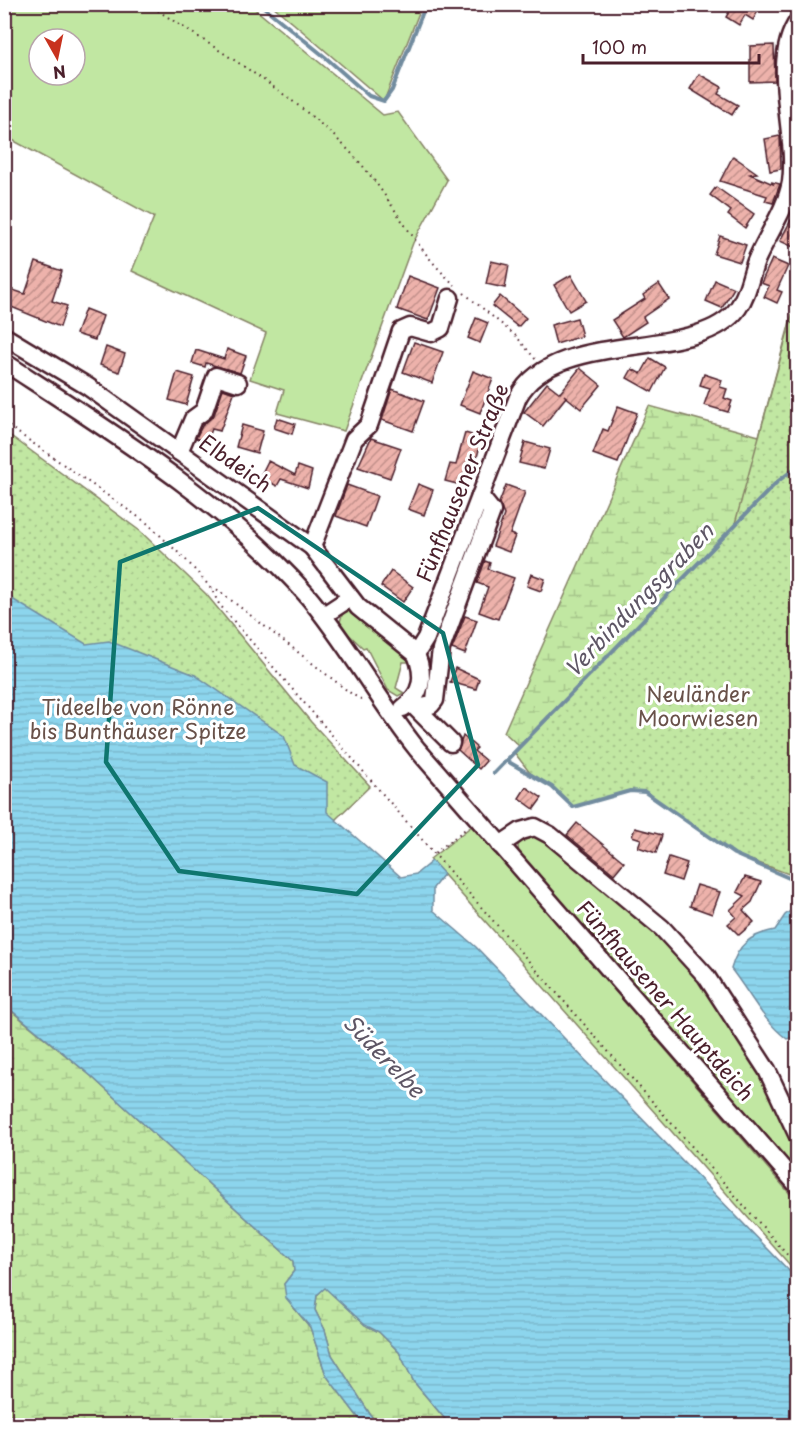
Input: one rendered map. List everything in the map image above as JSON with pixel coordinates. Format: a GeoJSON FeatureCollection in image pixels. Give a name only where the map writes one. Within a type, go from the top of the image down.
{"type":"FeatureCollection","features":[{"type":"Feature","properties":{"kind":"street","name":"Fünfhausener Straße"},"geometry":{"type":"LineString","coordinates":[[416,654],[426,638],[518,398],[528,381],[542,370],[602,351],[705,332],[728,319],[738,308],[791,182],[786,57],[791,31],[798,21]]}},
{"type":"Feature","properties":{"kind":"street"},"geometry":{"type":"LineString","coordinates":[[312,547],[354,439],[369,425],[402,331],[410,327],[431,333],[441,328],[450,298]]}},
{"type":"Feature","properties":{"kind":"street","name":"Elbdeich"},"geometry":{"type":"LineString","coordinates":[[4,336],[87,387],[312,547],[350,598],[416,654]]}},
{"type":"Feature","properties":{"kind":"street"},"geometry":{"type":"LineString","coordinates":[[4,362],[100,425],[202,500],[250,539],[363,657],[377,702],[392,715],[419,692],[421,683],[416,654]]}},
{"type":"Feature","properties":{"kind":"street"},"geometry":{"type":"LineString","coordinates":[[179,452],[193,419],[204,411],[216,376],[238,383]]}},
{"type":"Feature","properties":{"kind":"street"},"geometry":{"type":"LineString","coordinates":[[410,702],[423,707],[431,705],[435,700],[441,649],[492,511],[480,496]]}},
{"type":"Feature","properties":{"kind":"street"},"geometry":{"type":"LineString","coordinates":[[328,621],[350,598]]}},
{"type":"Feature","properties":{"kind":"street"},"geometry":{"type":"LineString","coordinates":[[410,702],[451,743]]}},
{"type":"Feature","properties":{"kind":"street","name":"Fünfhausener Hauptdeich"},"geometry":{"type":"LineString","coordinates":[[392,715],[500,845],[798,1186]]}},
{"type":"Feature","properties":{"kind":"street","name":"Fünfhausener Hauptdeich"},"geometry":{"type":"LineString","coordinates":[[500,845],[521,831],[535,827],[550,835],[662,927],[706,976],[741,1025],[767,1070],[798,1136]]}},
{"type":"Feature","properties":{"kind":"path"},"geometry":{"type":"LineString","coordinates":[[148,4],[246,68],[325,129],[355,157],[435,267],[516,336],[533,354],[542,370]]}},
{"type":"Feature","properties":{"kind":"path"},"geometry":{"type":"LineString","coordinates":[[4,423],[147,523],[211,588],[219,604],[434,854],[798,1267]]}},
{"type":"Feature","properties":{"kind":"path"},"geometry":{"type":"LineString","coordinates":[[211,588],[218,590],[352,695],[377,702]]}},
{"type":"Feature","properties":{"kind":"path"},"geometry":{"type":"LineString","coordinates":[[434,854],[468,828]]}},
{"type":"Feature","properties":{"kind":"highlighted area"},"geometry":{"type":"Polygon","coordinates":[[[258,508],[443,633],[478,765],[357,894],[179,871],[106,762],[120,562],[258,508]]]}},
{"type":"Feature","properties":{"kind":"green space"},"geometry":{"type":"Polygon","coordinates":[[[4,5],[250,5],[383,115],[398,112],[447,180],[413,243],[344,431],[277,413],[284,390],[250,379],[266,333],[132,271],[154,217],[5,136],[4,5]]]}},
{"type":"Feature","properties":{"kind":"green space"},"geometry":{"type":"Polygon","coordinates":[[[272,5],[422,5],[384,101],[272,5]]]}},
{"type":"Feature","properties":{"kind":"green space","name":"Neuländer Moorwiesen"},"geometry":{"type":"Polygon","coordinates":[[[797,296],[797,876],[649,789],[577,800],[504,732],[649,406],[759,436],[797,296]]]}},
{"type":"Feature","properties":{"kind":"green space","name":"Neuländer Moorwiesen"},"geometry":{"type":"Polygon","coordinates":[[[797,321],[797,877],[734,854],[645,792],[630,791],[573,807],[552,787],[530,773],[514,752],[734,527],[790,324],[797,321]]]}},
{"type":"Feature","properties":{"kind":"green space","name":"Tideelbe von Rönne bis Bunthäuser Spitze"},"geometry":{"type":"Polygon","coordinates":[[[4,431],[140,531],[206,594],[311,722],[370,786],[207,944],[5,788],[4,431]]]}},
{"type":"Feature","properties":{"kind":"green space"},"geometry":{"type":"Polygon","coordinates":[[[353,611],[404,650],[409,662],[403,662],[396,688],[404,693],[398,696],[388,690],[366,647],[363,648],[339,625],[343,612],[353,611]]]}},
{"type":"Feature","properties":{"kind":"green space"},"geometry":{"type":"Polygon","coordinates":[[[473,825],[579,945],[577,947],[797,1202],[797,1273],[430,859],[473,825]]]}},
{"type":"Feature","properties":{"kind":"green space"},"geometry":{"type":"Polygon","coordinates":[[[537,835],[637,911],[698,974],[746,1040],[797,1147],[797,1178],[519,854],[518,846],[523,836],[537,835]]]}},
{"type":"Feature","properties":{"kind":"green space"},"geometry":{"type":"Polygon","coordinates":[[[4,1005],[91,1076],[293,1261],[294,1271],[284,1284],[294,1308],[310,1327],[326,1375],[364,1425],[5,1425],[4,1005]]]}},
{"type":"Feature","properties":{"kind":"green space"},"geometry":{"type":"Polygon","coordinates":[[[325,1287],[365,1325],[379,1332],[399,1352],[414,1382],[450,1425],[377,1425],[332,1355],[325,1330],[315,1310],[317,1295],[325,1287]]]}},
{"type":"Feature","properties":{"kind":"water","name":"Süderelbe"},"geometry":{"type":"Polygon","coordinates":[[[4,594],[86,644],[109,641],[195,675],[284,736],[295,765],[327,782],[327,812],[401,877],[416,874],[432,861],[444,874],[433,888],[433,910],[476,947],[797,1279],[797,1425],[450,1425],[414,1382],[399,1352],[379,1332],[365,1325],[325,1288],[317,1295],[315,1310],[325,1330],[332,1355],[377,1425],[364,1425],[326,1375],[310,1327],[286,1298],[284,1284],[294,1271],[293,1261],[91,1076],[5,1005],[4,594]]]}},
{"type":"Feature","properties":{"kind":"water"},"geometry":{"type":"Polygon","coordinates":[[[797,906],[797,1036],[787,1039],[763,1015],[731,969],[737,953],[746,942],[775,930],[785,915],[797,906]]]}},
{"type":"Feature","properties":{"kind":"building"},"geometry":{"type":"Polygon","coordinates":[[[734,4],[762,4],[753,20],[745,15],[739,25],[726,17],[734,4]]]}},
{"type":"Feature","properties":{"kind":"building"},"geometry":{"type":"Polygon","coordinates":[[[774,45],[775,81],[750,82],[750,46],[774,45]]]}},
{"type":"Feature","properties":{"kind":"building"},"geometry":{"type":"Polygon","coordinates":[[[699,74],[722,87],[718,94],[738,105],[732,115],[690,89],[699,74]]]}},
{"type":"Feature","properties":{"kind":"building"},"geometry":{"type":"Polygon","coordinates":[[[780,136],[781,169],[770,171],[765,139],[780,136]]]}},
{"type":"Feature","properties":{"kind":"building"},"geometry":{"type":"Polygon","coordinates":[[[733,156],[757,173],[750,174],[773,184],[772,182],[780,184],[773,203],[765,201],[767,196],[720,181],[733,156]]]}},
{"type":"Feature","properties":{"kind":"building"},"geometry":{"type":"Polygon","coordinates":[[[716,187],[754,214],[745,228],[728,215],[731,211],[710,195],[716,187]]]}},
{"type":"Feature","properties":{"kind":"building"},"geometry":{"type":"Polygon","coordinates":[[[791,220],[798,223],[798,249],[780,241],[791,220]]]}},
{"type":"Feature","properties":{"kind":"building"},"geometry":{"type":"Polygon","coordinates":[[[720,236],[746,245],[740,262],[714,254],[720,236]]]}},
{"type":"Feature","properties":{"kind":"building"},"geometry":{"type":"Polygon","coordinates":[[[772,259],[788,266],[777,290],[782,292],[777,303],[764,297],[769,286],[761,283],[772,259]]]}},
{"type":"Feature","properties":{"kind":"building"},"geometry":{"type":"Polygon","coordinates":[[[491,261],[509,265],[505,288],[486,284],[491,261]]]}},
{"type":"Feature","properties":{"kind":"building"},"geometry":{"type":"Polygon","coordinates":[[[36,262],[62,271],[52,301],[67,306],[60,327],[4,304],[4,287],[25,294],[36,262]]]}},
{"type":"Feature","properties":{"kind":"building"},"geometry":{"type":"Polygon","coordinates":[[[571,275],[586,301],[569,311],[554,285],[571,275]]]}},
{"type":"Feature","properties":{"kind":"building"},"geometry":{"type":"Polygon","coordinates":[[[408,276],[440,288],[428,320],[397,309],[408,276]]]}},
{"type":"Feature","properties":{"kind":"building"},"geometry":{"type":"Polygon","coordinates":[[[715,280],[734,288],[722,308],[706,301],[715,280]]]}},
{"type":"Feature","properties":{"kind":"building"},"geometry":{"type":"Polygon","coordinates":[[[659,284],[669,299],[643,317],[646,322],[623,337],[612,320],[645,299],[643,295],[659,284]]]}},
{"type":"Feature","properties":{"kind":"building"},"geometry":{"type":"Polygon","coordinates":[[[500,296],[526,318],[518,327],[492,306],[500,296]]]}},
{"type":"Feature","properties":{"kind":"building"},"geometry":{"type":"Polygon","coordinates":[[[85,309],[103,316],[95,340],[76,334],[85,309]]]}},
{"type":"Feature","properties":{"kind":"building"},"geometry":{"type":"Polygon","coordinates":[[[476,318],[488,323],[480,343],[468,338],[476,318]]]}},
{"type":"Feature","properties":{"kind":"building"},"geometry":{"type":"Polygon","coordinates":[[[577,318],[582,336],[556,344],[551,325],[577,318]]]}},
{"type":"Feature","properties":{"kind":"building"},"geometry":{"type":"Polygon","coordinates":[[[414,342],[443,352],[432,383],[403,372],[414,342]]]}},
{"type":"Feature","properties":{"kind":"building"},"geometry":{"type":"Polygon","coordinates":[[[106,347],[125,354],[119,372],[100,365],[106,347]]]}},
{"type":"Feature","properties":{"kind":"building"},"geometry":{"type":"Polygon","coordinates":[[[227,349],[246,356],[240,373],[206,363],[205,367],[192,363],[196,350],[224,359],[227,349]]]}},
{"type":"Feature","properties":{"kind":"building"},"geometry":{"type":"Polygon","coordinates":[[[650,358],[665,367],[652,392],[627,378],[632,369],[641,374],[650,358]]]}},
{"type":"Feature","properties":{"kind":"building"},"geometry":{"type":"Polygon","coordinates":[[[580,368],[601,385],[581,409],[564,395],[566,397],[543,426],[524,412],[547,383],[560,393],[580,368]]]}},
{"type":"Feature","properties":{"kind":"building"},"geometry":{"type":"Polygon","coordinates":[[[473,371],[493,379],[480,413],[460,405],[473,371]]]}},
{"type":"Feature","properties":{"kind":"building"},"geometry":{"type":"Polygon","coordinates":[[[177,372],[194,377],[186,405],[169,400],[177,372]]]}},
{"type":"Feature","properties":{"kind":"building"},"geometry":{"type":"Polygon","coordinates":[[[704,374],[722,380],[720,387],[727,389],[724,398],[732,401],[728,412],[704,405],[710,388],[700,385],[704,374]]]}},
{"type":"Feature","properties":{"kind":"building"},"geometry":{"type":"Polygon","coordinates":[[[223,389],[234,393],[220,431],[212,429],[207,442],[196,438],[202,426],[214,415],[223,389]]]}},
{"type":"Feature","properties":{"kind":"building"},"geometry":{"type":"Polygon","coordinates":[[[392,389],[424,401],[413,431],[382,420],[392,389]]]}},
{"type":"Feature","properties":{"kind":"building"},"geometry":{"type":"Polygon","coordinates":[[[618,406],[637,413],[618,463],[593,454],[603,429],[608,431],[618,406]]]}},
{"type":"Feature","properties":{"kind":"building"},"geometry":{"type":"Polygon","coordinates":[[[277,418],[295,424],[292,434],[274,428],[277,418]]]}},
{"type":"Feature","properties":{"kind":"building"},"geometry":{"type":"Polygon","coordinates":[[[242,425],[263,431],[257,453],[236,447],[242,425]]]}},
{"type":"Feature","properties":{"kind":"building"},"geometry":{"type":"Polygon","coordinates":[[[465,433],[482,438],[477,457],[470,455],[461,485],[445,481],[450,464],[456,465],[465,433]]]}},
{"type":"Feature","properties":{"kind":"building"},"geometry":{"type":"Polygon","coordinates":[[[371,438],[401,448],[390,478],[358,467],[371,438]]]}},
{"type":"Feature","properties":{"kind":"building"},"geometry":{"type":"Polygon","coordinates":[[[525,442],[550,449],[544,469],[519,463],[525,442]]]}},
{"type":"Feature","properties":{"kind":"building"},"geometry":{"type":"Polygon","coordinates":[[[268,461],[295,475],[298,466],[312,471],[308,488],[281,479],[277,486],[260,477],[268,461]]]}},
{"type":"Feature","properties":{"kind":"building"},"geometry":{"type":"Polygon","coordinates":[[[418,484],[433,490],[424,515],[408,509],[418,484]]]}},
{"type":"Feature","properties":{"kind":"building"},"geometry":{"type":"Polygon","coordinates":[[[347,485],[377,496],[366,527],[336,516],[347,485]]]}},
{"type":"Feature","properties":{"kind":"building"},"geometry":{"type":"Polygon","coordinates":[[[506,485],[525,492],[510,534],[515,536],[509,552],[493,546],[504,515],[499,503],[506,485]]]}},
{"type":"Feature","properties":{"kind":"building"},"geometry":{"type":"Polygon","coordinates":[[[485,561],[490,563],[488,569],[514,578],[498,619],[479,612],[488,587],[477,583],[485,561]]]}},
{"type":"Feature","properties":{"kind":"building"},"geometry":{"type":"Polygon","coordinates":[[[391,571],[413,587],[403,602],[381,586],[391,571]]]}},
{"type":"Feature","properties":{"kind":"building"},"geometry":{"type":"Polygon","coordinates":[[[531,574],[545,579],[541,591],[527,586],[531,574]]]}},
{"type":"Feature","properties":{"kind":"building"},"geometry":{"type":"Polygon","coordinates":[[[465,616],[477,620],[465,654],[452,649],[465,616]]]}},
{"type":"Feature","properties":{"kind":"building"},"geometry":{"type":"Polygon","coordinates":[[[455,668],[479,679],[476,689],[450,682],[455,668]]]}},
{"type":"Feature","properties":{"kind":"building"},"geometry":{"type":"Polygon","coordinates":[[[463,736],[477,748],[474,751],[486,761],[479,769],[458,750],[463,736]]]}},
{"type":"Feature","properties":{"kind":"building"},"geometry":{"type":"Polygon","coordinates":[[[526,787],[542,798],[534,809],[519,798],[526,787]]]}},
{"type":"Feature","properties":{"kind":"building"},"geometry":{"type":"Polygon","coordinates":[[[577,823],[624,862],[614,874],[567,835],[577,823]]]}},
{"type":"Feature","properties":{"kind":"building"},"geometry":{"type":"Polygon","coordinates":[[[635,828],[662,835],[656,853],[638,847],[641,839],[632,836],[635,828]]]}},
{"type":"Feature","properties":{"kind":"building"},"geometry":{"type":"Polygon","coordinates":[[[669,857],[687,863],[681,881],[663,875],[669,857]]]}},
{"type":"Feature","properties":{"kind":"building"},"geometry":{"type":"Polygon","coordinates":[[[745,877],[761,882],[752,902],[743,910],[754,922],[739,935],[728,924],[736,917],[730,910],[745,896],[737,892],[745,877]]]}},
{"type":"Feature","properties":{"kind":"building"},"geometry":{"type":"Polygon","coordinates":[[[697,885],[720,892],[712,914],[690,906],[697,885]]]}},
{"type":"Feature","properties":{"kind":"waterway"},"geometry":{"type":"LineString","coordinates":[[260,4],[369,96],[384,101],[392,90],[426,4]]}},
{"type":"Feature","properties":{"kind":"waterway","name":"Verbindungsgraben"},"geometry":{"type":"LineString","coordinates":[[494,773],[777,482],[798,466]]}},
{"type":"Feature","properties":{"kind":"waterway"},"geometry":{"type":"LineString","coordinates":[[507,761],[552,787],[573,807],[630,791],[645,792],[734,854],[798,882]]}}]}
